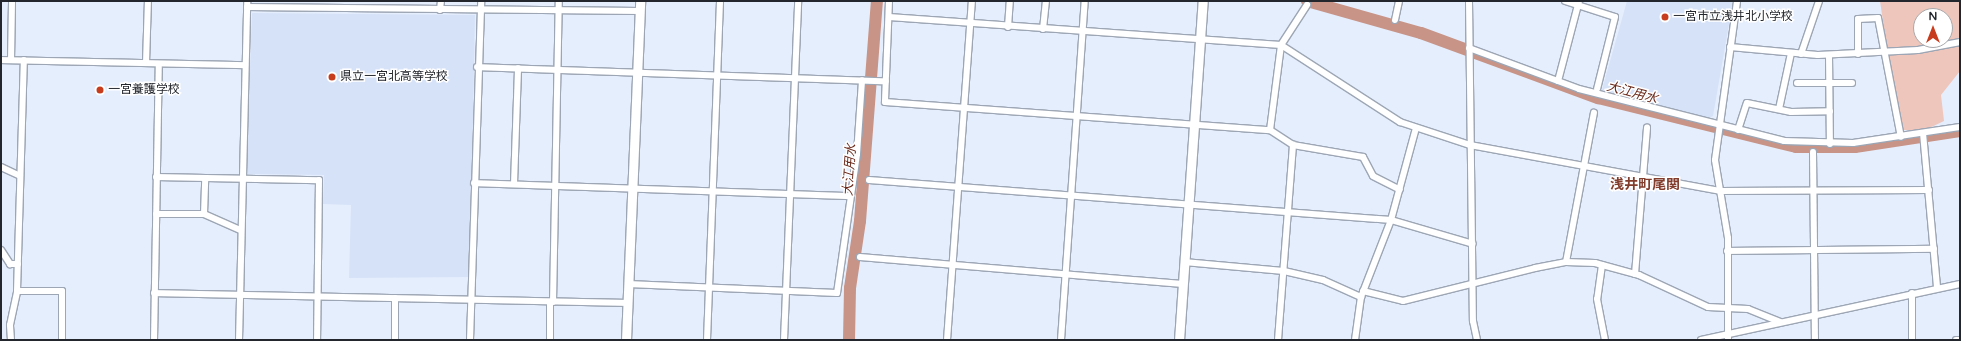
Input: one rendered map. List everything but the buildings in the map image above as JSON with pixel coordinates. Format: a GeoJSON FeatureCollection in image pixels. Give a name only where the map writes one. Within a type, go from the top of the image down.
{"type":"FeatureCollection","features":[{"type":"Feature","properties":{"kind":"street"},"geometry":{"type":"LineString","coordinates":[[11,60],[12,1]]}},
{"type":"Feature","properties":{"kind":"street"},"geometry":{"type":"LineString","coordinates":[[146,63],[148,1]]}},
{"type":"Feature","properties":{"kind":"street"},"geometry":{"type":"LineString","coordinates":[[402,1],[402,9]]}},
{"type":"Feature","properties":{"kind":"street"},"geometry":{"type":"LineString","coordinates":[[440,1],[440,10]]}},
{"type":"Feature","properties":{"kind":"street"},"geometry":{"type":"LineString","coordinates":[[470,340],[477,67],[481,1]]}},
{"type":"Feature","properties":{"kind":"street"},"geometry":{"type":"LineString","coordinates":[[550,340],[559,1]]}},
{"type":"Feature","properties":{"kind":"street"},"geometry":{"type":"LineString","coordinates":[[626,340],[634,188],[640,1]]}},
{"type":"Feature","properties":{"kind":"street"},"geometry":{"type":"LineString","coordinates":[[707,340],[720,1]]}},
{"type":"Feature","properties":{"kind":"street"},"geometry":{"type":"LineString","coordinates":[[784,340],[798,1]]}},
{"type":"Feature","properties":{"kind":"street"},"geometry":{"type":"LineString","coordinates":[[889,1],[885,102],[1270,130],[1293,145],[1363,157],[1373,176],[1400,190]]}},
{"type":"Feature","properties":{"kind":"street"},"geometry":{"type":"LineString","coordinates":[[947,340],[951,264],[972,1]]}},
{"type":"Feature","properties":{"kind":"street"},"geometry":{"type":"LineString","coordinates":[[1008,27],[1010,1]]}},
{"type":"Feature","properties":{"kind":"street"},"geometry":{"type":"LineString","coordinates":[[1043,30],[1046,1]]}},
{"type":"Feature","properties":{"kind":"street"},"geometry":{"type":"LineString","coordinates":[[1062,340],[1085,1]]}},
{"type":"Feature","properties":{"kind":"street"},"geometry":{"type":"LineString","coordinates":[[1179,340],[1203,1]]}},
{"type":"Feature","properties":{"kind":"street"},"geometry":{"type":"LineString","coordinates":[[1395,20],[1399,1]]}},
{"type":"Feature","properties":{"kind":"street"},"geometry":{"type":"LineString","coordinates":[[1469,1],[1472,282],[1477,340]]}},
{"type":"Feature","properties":{"kind":"street"},"geometry":{"type":"LineString","coordinates":[[1565,1],[1578,3],[1615,17],[1597,88]]}},
{"type":"Feature","properties":{"kind":"street"},"geometry":{"type":"LineString","coordinates":[[1728,337],[1726,309],[1727,251],[1715,160],[1730,47],[1738,1]]}},
{"type":"Feature","properties":{"kind":"street"},"geometry":{"type":"LineString","coordinates":[[1801,54],[1819,1]]}},
{"type":"Feature","properties":{"kind":"street"},"geometry":{"type":"LineString","coordinates":[[1558,81],[1578,3]]}},
{"type":"Feature","properties":{"kind":"street"},"geometry":{"type":"LineString","coordinates":[[239,340],[241,178],[247,4],[324,4],[440,10],[640,11]]}},
{"type":"Feature","properties":{"kind":"street"},"geometry":{"type":"LineString","coordinates":[[1270,130],[1281,46],[1307,5]]}},
{"type":"Feature","properties":{"kind":"street"},"geometry":{"type":"LineString","coordinates":[[889,18],[1043,30],[1200,39],[1281,46],[1400,122],[1470,145],[1720,191],[1814,192],[1929,190]]}},
{"type":"Feature","properties":{"kind":"street"},"geometry":{"type":"LineString","coordinates":[[1858,54],[1858,19],[1878,18],[1901,137]]}},
{"type":"Feature","properties":{"kind":"street"},"geometry":{"type":"LineString","coordinates":[[1730,47],[1801,54],[1829,55],[1884,52],[1960,42]]}},
{"type":"Feature","properties":{"kind":"street"},"geometry":{"type":"LineString","coordinates":[[1469,48],[1558,81],[1674,115],[1784,141],[1830,144],[1901,137],[1960,127]]}},
{"type":"Feature","properties":{"kind":"street"},"geometry":{"type":"LineString","coordinates":[[1778,109],[1791,53]]}},
{"type":"Feature","properties":{"kind":"street"},"geometry":{"type":"LineString","coordinates":[[1829,55],[1830,144]]}},
{"type":"Feature","properties":{"kind":"street"},"geometry":{"type":"LineString","coordinates":[[1,60],[245,65]]}},
{"type":"Feature","properties":{"kind":"street"},"geometry":{"type":"LineString","coordinates":[[11,340],[10,325],[17,291],[24,60]]}},
{"type":"Feature","properties":{"kind":"street"},"geometry":{"type":"LineString","coordinates":[[154,340],[159,64]]}},
{"type":"Feature","properties":{"kind":"street"},"geometry":{"type":"LineString","coordinates":[[477,67],[886,81]]}},
{"type":"Feature","properties":{"kind":"street"},"geometry":{"type":"LineString","coordinates":[[514,184],[518,68]]}},
{"type":"Feature","properties":{"kind":"street"},"geometry":{"type":"LineString","coordinates":[[628,284],[837,293],[850,196],[862,80]]}},
{"type":"Feature","properties":{"kind":"street"},"geometry":{"type":"LineString","coordinates":[[1797,83],[1852,82]]}},
{"type":"Feature","properties":{"kind":"street"},"geometry":{"type":"LineString","coordinates":[[1738,130],[1747,103],[1778,109],[1830,111]]}},
{"type":"Feature","properties":{"kind":"street"},"geometry":{"type":"LineString","coordinates":[[1566,262],[1594,113]]}},
{"type":"Feature","properties":{"kind":"street"},"geometry":{"type":"LineString","coordinates":[[1635,274],[1647,127]]}},
{"type":"Feature","properties":{"kind":"street"},"geometry":{"type":"LineString","coordinates":[[1355,340],[1362,294],[1391,220],[1416,128]]}},
{"type":"Feature","properties":{"kind":"street"},"geometry":{"type":"LineString","coordinates":[[1923,133],[1937,288]]}},
{"type":"Feature","properties":{"kind":"street"},"geometry":{"type":"LineString","coordinates":[[1278,340],[1293,145]]}},
{"type":"Feature","properties":{"kind":"street"},"geometry":{"type":"LineString","coordinates":[[1813,152],[1815,340]]}},
{"type":"Feature","properties":{"kind":"street"},"geometry":{"type":"LineString","coordinates":[[1,168],[20,176]]}},
{"type":"Feature","properties":{"kind":"street"},"geometry":{"type":"LineString","coordinates":[[156,177],[241,178],[321,182],[317,340]]}},
{"type":"Feature","properties":{"kind":"street"},"geometry":{"type":"LineString","coordinates":[[204,178],[204,214]]}},
{"type":"Feature","properties":{"kind":"street"},"geometry":{"type":"LineString","coordinates":[[869,180],[1072,196],[1188,203],[1391,220],[1472,244]]}},
{"type":"Feature","properties":{"kind":"street"},"geometry":{"type":"LineString","coordinates":[[474,183],[850,196]]}},
{"type":"Feature","properties":{"kind":"street"},"geometry":{"type":"LineString","coordinates":[[156,214],[204,214],[240,230]]}},
{"type":"Feature","properties":{"kind":"street"},"geometry":{"type":"LineString","coordinates":[[1727,251],[1934,249]]}},
{"type":"Feature","properties":{"kind":"street"},"geometry":{"type":"LineString","coordinates":[[1,250],[10,264],[18,264]]}},
{"type":"Feature","properties":{"kind":"street"},"geometry":{"type":"LineString","coordinates":[[860,257],[1067,273],[1183,284]]}},
{"type":"Feature","properties":{"kind":"street"},"geometry":{"type":"LineString","coordinates":[[1184,262],[1284,270],[1323,280],[1362,294],[1403,301],[1472,282],[1566,262],[1602,265],[1635,274],[1708,307],[1748,309],[1780,322]]}},
{"type":"Feature","properties":{"kind":"street"},"geometry":{"type":"LineString","coordinates":[[1602,265],[1597,299],[1605,340]]}},
{"type":"Feature","properties":{"kind":"street"},"geometry":{"type":"LineString","coordinates":[[1701,340],[1728,337],[1780,322],[1815,316],[1912,293],[1960,284]]}},
{"type":"Feature","properties":{"kind":"street"},"geometry":{"type":"LineString","coordinates":[[17,291],[62,291],[62,340]]}},
{"type":"Feature","properties":{"kind":"street"},"geometry":{"type":"LineString","coordinates":[[154,293],[627,303]]}},
{"type":"Feature","properties":{"kind":"street"},"geometry":{"type":"LineString","coordinates":[[1912,293],[1912,340]]}},
{"type":"Feature","properties":{"kind":"street"},"geometry":{"type":"LineString","coordinates":[[394,298],[395,340]]}},
{"type":"Feature","properties":{"kind":"shaded area"},"geometry":{"type":"Polygon","coordinates":[[[1627,1],[1733,1],[1713,116],[1703,121],[1602,90],[1627,1]]]}},
{"type":"Feature","properties":{"kind":"shaded area"},"geometry":{"type":"Polygon","coordinates":[[[1880,1],[1960,1],[1960,71],[1941,95],[1944,121],[1925,130],[1899,130],[1880,1]]]}},
{"type":"Feature","properties":{"kind":"shaded area"},"geometry":{"type":"Polygon","coordinates":[[[252,13],[475,15],[470,277],[349,278],[351,205],[323,204],[324,175],[246,174],[252,13]]]}},
{"type":"Feature","properties":{"kind":"waterway","name":"大江用水"},"geometry":{"type":"LineString","coordinates":[[849,340],[850,288],[860,221],[877,1]]}},
{"type":"Feature","properties":{"kind":"waterway","name":"大江用水"},"geometry":{"type":"LineString","coordinates":[[1307,1],[1421,33],[1598,98],[1796,147],[1855,147],[1960,131]]}},
{"type":"Feature","properties":{"kind":"place","name":"一宮市立浅井北小学校"},"geometry":{"type":"Point","coordinates":[1665,17]}},
{"type":"Feature","properties":{"kind":"place","name":"県立一宮北高等学校"},"geometry":{"type":"Point","coordinates":[332,77]}},
{"type":"Feature","properties":{"kind":"place","name":"一宮養護学校"},"geometry":{"type":"Point","coordinates":[100,90]}},
{"type":"Feature","properties":{"kind":"district","name":"浅井町尾関"},"geometry":{"type":"Point","coordinates":[1645,185]}}]}
